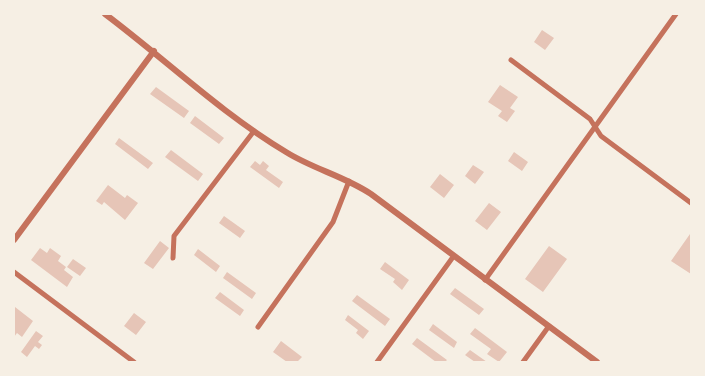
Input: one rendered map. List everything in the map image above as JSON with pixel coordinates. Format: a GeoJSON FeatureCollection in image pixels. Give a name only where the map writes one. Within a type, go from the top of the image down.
{"type":"FeatureCollection","features":[{"type":"Feature","properties":{"kind":"street"},"geometry":{"type":"LineString","coordinates":[[105,14],[254,131],[298,159],[349,181],[371,194],[453,257],[597,362]]}},
{"type":"Feature","properties":{"kind":"street"},"geometry":{"type":"LineString","coordinates":[[485,280],[596,128],[676,14]]}},
{"type":"Feature","properties":{"kind":"street"},"geometry":{"type":"LineString","coordinates":[[14,240],[154,51]]}},
{"type":"Feature","properties":{"kind":"street"},"geometry":{"type":"LineString","coordinates":[[512,60],[590,119],[601,136],[691,203]]}},
{"type":"Feature","properties":{"kind":"street"},"geometry":{"type":"LineString","coordinates":[[173,258],[174,236],[254,131]]}},
{"type":"Feature","properties":{"kind":"street"},"geometry":{"type":"LineString","coordinates":[[258,327],[333,222],[349,181]]}},
{"type":"Feature","properties":{"kind":"street"},"geometry":{"type":"LineString","coordinates":[[377,362],[453,257]]}},
{"type":"Feature","properties":{"kind":"street"},"geometry":{"type":"LineString","coordinates":[[14,272],[134,362]]}},
{"type":"Feature","properties":{"kind":"street"},"geometry":{"type":"LineString","coordinates":[[523,362],[549,326]]}},
{"type":"Feature","properties":{"kind":"building"},"geometry":{"type":"Polygon","coordinates":[[[542,30],[554,38],[545,50],[534,42],[542,30]]]}},
{"type":"Feature","properties":{"kind":"building"},"geometry":{"type":"Polygon","coordinates":[[[500,85],[518,97],[510,108],[515,111],[507,122],[498,116],[502,111],[488,102],[500,85]]]}},
{"type":"Feature","properties":{"kind":"building"},"geometry":{"type":"Polygon","coordinates":[[[156,87],[189,111],[184,118],[150,94],[156,87]]]}},
{"type":"Feature","properties":{"kind":"building"},"geometry":{"type":"Polygon","coordinates":[[[195,116],[224,138],[219,144],[190,123],[195,116]]]}},
{"type":"Feature","properties":{"kind":"building"},"geometry":{"type":"Polygon","coordinates":[[[119,138],[153,163],[148,169],[115,144],[119,138]]]}},
{"type":"Feature","properties":{"kind":"building"},"geometry":{"type":"Polygon","coordinates":[[[171,150],[203,174],[198,181],[165,157],[171,150]]]}},
{"type":"Feature","properties":{"kind":"building"},"geometry":{"type":"Polygon","coordinates":[[[514,152],[528,162],[522,171],[508,161],[514,152]]]}},
{"type":"Feature","properties":{"kind":"building"},"geometry":{"type":"Polygon","coordinates":[[[255,161],[260,165],[263,161],[269,166],[266,170],[283,182],[279,188],[250,167],[255,161]]]}},
{"type":"Feature","properties":{"kind":"building"},"geometry":{"type":"Polygon","coordinates":[[[473,165],[484,172],[475,184],[465,176],[473,165]]]}},
{"type":"Feature","properties":{"kind":"building"},"geometry":{"type":"Polygon","coordinates":[[[440,174],[454,185],[444,198],[430,187],[440,174]]]}},
{"type":"Feature","properties":{"kind":"building"},"geometry":{"type":"Polygon","coordinates":[[[108,185],[125,198],[127,195],[138,203],[125,220],[104,202],[102,205],[96,201],[108,185]]]}},
{"type":"Feature","properties":{"kind":"building"},"geometry":{"type":"Polygon","coordinates":[[[489,203],[501,212],[487,230],[475,221],[489,203]]]}},
{"type":"Feature","properties":{"kind":"building"},"geometry":{"type":"Polygon","coordinates":[[[224,216],[245,231],[240,238],[219,223],[224,216]]]}},
{"type":"Feature","properties":{"kind":"building"},"geometry":{"type":"Polygon","coordinates":[[[691,235],[691,274],[671,261],[691,235]]]}},
{"type":"Feature","properties":{"kind":"building"},"geometry":{"type":"Polygon","coordinates":[[[160,241],[169,248],[153,269],[144,263],[160,241]]]}},
{"type":"Feature","properties":{"kind":"building"},"geometry":{"type":"Polygon","coordinates":[[[549,246],[567,259],[543,292],[525,279],[549,246]]]}},
{"type":"Feature","properties":{"kind":"building"},"geometry":{"type":"Polygon","coordinates":[[[40,248],[47,253],[50,248],[61,256],[58,261],[66,267],[64,270],[73,277],[67,287],[31,260],[40,248]]]}},
{"type":"Feature","properties":{"kind":"building"},"geometry":{"type":"Polygon","coordinates":[[[198,249],[220,266],[216,272],[194,255],[198,249]]]}},
{"type":"Feature","properties":{"kind":"building"},"geometry":{"type":"Polygon","coordinates":[[[73,259],[86,268],[80,276],[67,267],[73,259]]]}},
{"type":"Feature","properties":{"kind":"building"},"geometry":{"type":"Polygon","coordinates":[[[385,262],[409,280],[402,290],[393,282],[395,279],[380,269],[385,262]]]}},
{"type":"Feature","properties":{"kind":"building"},"geometry":{"type":"Polygon","coordinates":[[[227,272],[256,293],[252,299],[223,278],[227,272]]]}},
{"type":"Feature","properties":{"kind":"building"},"geometry":{"type":"Polygon","coordinates":[[[455,288],[484,309],[479,315],[450,294],[455,288]]]}},
{"type":"Feature","properties":{"kind":"building"},"geometry":{"type":"Polygon","coordinates":[[[220,292],[244,310],[240,316],[215,298],[220,292]]]}},
{"type":"Feature","properties":{"kind":"building"},"geometry":{"type":"Polygon","coordinates":[[[357,295],[390,319],[385,326],[352,301],[357,295]]]}},
{"type":"Feature","properties":{"kind":"building"},"geometry":{"type":"Polygon","coordinates":[[[15,307],[33,321],[22,337],[17,333],[14,337],[15,307]]]}},
{"type":"Feature","properties":{"kind":"building"},"geometry":{"type":"Polygon","coordinates":[[[134,313],[146,322],[136,335],[124,326],[134,313]]]}},
{"type":"Feature","properties":{"kind":"building"},"geometry":{"type":"Polygon","coordinates":[[[348,315],[369,331],[363,339],[356,333],[358,330],[345,320],[348,315]]]}},
{"type":"Feature","properties":{"kind":"building"},"geometry":{"type":"Polygon","coordinates":[[[433,324],[457,342],[454,348],[429,330],[433,324]]]}},
{"type":"Feature","properties":{"kind":"building"},"geometry":{"type":"Polygon","coordinates":[[[475,328],[507,352],[499,362],[487,354],[491,349],[470,334],[475,328]]]}},
{"type":"Feature","properties":{"kind":"building"},"geometry":{"type":"Polygon","coordinates":[[[36,331],[43,336],[38,342],[42,345],[39,349],[35,346],[27,357],[21,352],[36,331]]]}},
{"type":"Feature","properties":{"kind":"building"},"geometry":{"type":"Polygon","coordinates":[[[417,338],[447,360],[445,362],[436,362],[412,344],[417,338]]]}},
{"type":"Feature","properties":{"kind":"building"},"geometry":{"type":"Polygon","coordinates":[[[281,341],[302,357],[297,362],[287,362],[273,352],[281,341]]]}},
{"type":"Feature","properties":{"kind":"building"},"geometry":{"type":"Polygon","coordinates":[[[470,350],[487,362],[475,362],[465,355],[470,350]]]}}]}
